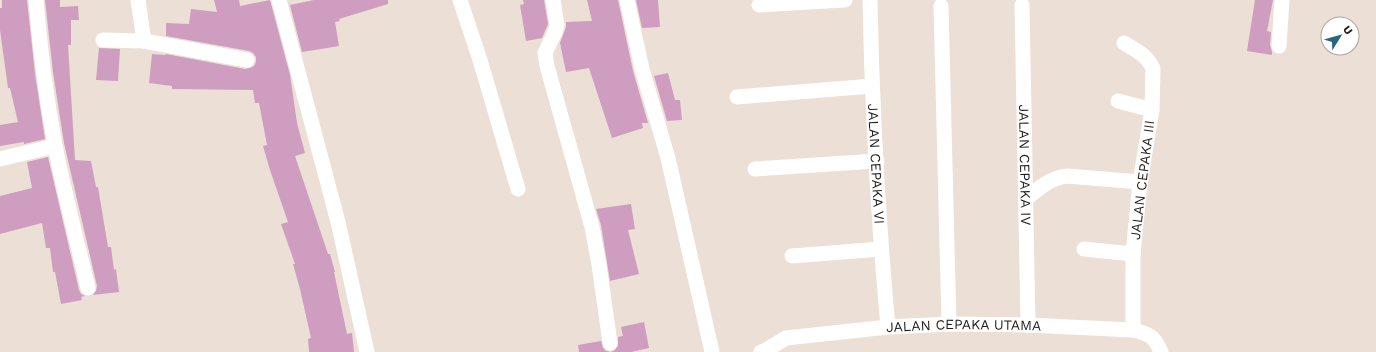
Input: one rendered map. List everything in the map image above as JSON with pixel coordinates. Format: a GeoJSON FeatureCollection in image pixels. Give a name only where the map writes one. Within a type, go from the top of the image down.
{"type":"FeatureCollection","features":[{"type":"Feature","properties":{"kind":"street"},"geometry":{"type":"LineString","coordinates":[[36,0],[45,89],[55,146],[88,288]]}},
{"type":"Feature","properties":{"kind":"street"},"geometry":{"type":"LineString","coordinates":[[138,0],[144,41]]}},
{"type":"Feature","properties":{"kind":"street"},"geometry":{"type":"LineString","coordinates":[[279,0],[338,222],[367,352]]}},
{"type":"Feature","properties":{"kind":"street"},"geometry":{"type":"LineString","coordinates":[[460,0],[480,60],[518,189]]}},
{"type":"Feature","properties":{"kind":"street"},"geometry":{"type":"LineString","coordinates":[[553,0],[557,25],[545,53],[547,66],[592,228],[610,343]]}},
{"type":"Feature","properties":{"kind":"street"},"geometry":{"type":"LineString","coordinates":[[627,0],[642,69],[668,158],[712,352]]}},
{"type":"Feature","properties":{"kind":"street"},"geometry":{"type":"LineString","coordinates":[[759,5],[845,0]]}},
{"type":"Feature","properties":{"kind":"street","name":"JALAN CEPAKA VI"},"geometry":{"type":"LineString","coordinates":[[870,0],[872,86],[881,249],[888,327]]}},
{"type":"Feature","properties":{"kind":"street"},"geometry":{"type":"LineString","coordinates":[[1279,46],[1282,0]]}},
{"type":"Feature","properties":{"kind":"street"},"geometry":{"type":"LineString","coordinates":[[942,6],[949,324]]}},
{"type":"Feature","properties":{"kind":"street","name":"JALAN CEPAKA IV"},"geometry":{"type":"LineString","coordinates":[[1022,6],[1028,325]]}},
{"type":"Feature","properties":{"kind":"street"},"geometry":{"type":"LineString","coordinates":[[103,40],[144,41],[247,60]]}},
{"type":"Feature","properties":{"kind":"street","name":"JALAN CEPAKA III"},"geometry":{"type":"LineString","coordinates":[[1124,43],[1139,52],[1151,64],[1153,69],[1152,110],[1140,182],[1133,254],[1133,330]]}},
{"type":"Feature","properties":{"kind":"street"},"geometry":{"type":"LineString","coordinates":[[737,97],[872,86]]}},
{"type":"Feature","properties":{"kind":"street"},"geometry":{"type":"LineString","coordinates":[[1118,101],[1152,110]]}},
{"type":"Feature","properties":{"kind":"street"},"geometry":{"type":"LineString","coordinates":[[0,159],[55,146]]}},
{"type":"Feature","properties":{"kind":"street"},"geometry":{"type":"LineString","coordinates":[[755,169],[877,161]]}},
{"type":"Feature","properties":{"kind":"street"},"geometry":{"type":"LineString","coordinates":[[1026,199],[1044,183],[1060,177],[1067,176],[1140,182]]}},
{"type":"Feature","properties":{"kind":"street"},"geometry":{"type":"LineString","coordinates":[[792,256],[881,249]]}},
{"type":"Feature","properties":{"kind":"street"},"geometry":{"type":"LineString","coordinates":[[1084,249],[1133,254]]}},
{"type":"Feature","properties":{"kind":"street","name":"JALAN CEPAKA UTAMA"},"geometry":{"type":"LineString","coordinates":[[761,352],[786,338],[888,327],[949,324],[1028,325],[1133,330],[1153,337],[1161,352]]}},
{"type":"Feature","properties":{"kind":"building"},"geometry":{"type":"Polygon","coordinates":[[[2,0],[27,0],[35,74],[45,139],[24,144],[24,142],[0,146],[0,125],[18,122],[10,88],[8,88],[0,30],[0,8],[2,8],[2,0]]]}},
{"type":"Feature","properties":{"kind":"building"},"geometry":{"type":"Polygon","coordinates":[[[45,0],[60,0],[60,7],[78,6],[79,20],[71,20],[71,45],[68,45],[75,160],[91,161],[96,187],[98,187],[108,247],[111,247],[114,270],[116,269],[119,292],[93,295],[97,286],[64,143],[53,72],[45,0]]]}},
{"type":"Feature","properties":{"kind":"building"},"geometry":{"type":"Polygon","coordinates":[[[214,0],[239,0],[240,6],[270,0],[290,75],[297,123],[305,153],[295,156],[328,254],[330,254],[347,334],[352,333],[354,352],[309,352],[308,339],[311,338],[293,264],[295,264],[281,224],[288,222],[263,146],[267,145],[259,103],[255,103],[253,90],[172,89],[172,86],[149,83],[152,54],[166,54],[245,69],[254,66],[256,57],[249,51],[166,36],[166,23],[189,24],[191,9],[217,12],[214,0]]]}},
{"type":"Feature","properties":{"kind":"building"},"geometry":{"type":"Polygon","coordinates":[[[314,0],[388,0],[388,4],[339,19],[340,21],[335,22],[339,46],[302,52],[290,5],[314,0]]]}},
{"type":"Feature","properties":{"kind":"building"},"geometry":{"type":"Polygon","coordinates":[[[523,0],[544,0],[548,24],[542,38],[526,41],[520,5],[524,4],[523,0]]]}},
{"type":"Feature","properties":{"kind":"building"},"geometry":{"type":"Polygon","coordinates":[[[587,0],[618,0],[633,71],[648,123],[642,123],[643,128],[612,138],[589,68],[566,72],[560,43],[566,27],[566,22],[592,21],[587,0]]]}},
{"type":"Feature","properties":{"kind":"building"},"geometry":{"type":"Polygon","coordinates":[[[636,0],[658,0],[660,27],[642,28],[636,0]]]}},
{"type":"Feature","properties":{"kind":"building"},"geometry":{"type":"Polygon","coordinates":[[[1255,0],[1273,0],[1267,31],[1271,32],[1270,45],[1272,55],[1247,51],[1255,0]]]}},
{"type":"Feature","properties":{"kind":"building"},"geometry":{"type":"Polygon","coordinates":[[[99,48],[120,49],[118,81],[96,80],[99,48]]]}},
{"type":"Feature","properties":{"kind":"building"},"geometry":{"type":"Polygon","coordinates":[[[668,73],[675,100],[680,100],[682,120],[667,121],[654,76],[668,73]]]}},
{"type":"Feature","properties":{"kind":"building"},"geometry":{"type":"Polygon","coordinates":[[[48,157],[79,290],[81,294],[85,296],[81,297],[82,300],[61,304],[55,272],[53,272],[50,248],[46,248],[42,223],[0,234],[0,196],[32,188],[27,162],[48,157]]]}},
{"type":"Feature","properties":{"kind":"building"},"geometry":{"type":"Polygon","coordinates":[[[631,204],[635,229],[628,230],[639,274],[610,281],[601,225],[596,209],[631,204]]]}},
{"type":"Feature","properties":{"kind":"building"},"geometry":{"type":"Polygon","coordinates":[[[644,322],[649,348],[631,352],[611,352],[618,346],[618,337],[623,336],[621,327],[644,322]]]}},
{"type":"Feature","properties":{"kind":"building"},"geometry":{"type":"Polygon","coordinates":[[[601,341],[603,348],[606,351],[611,352],[579,352],[578,345],[601,341]]]}}]}
